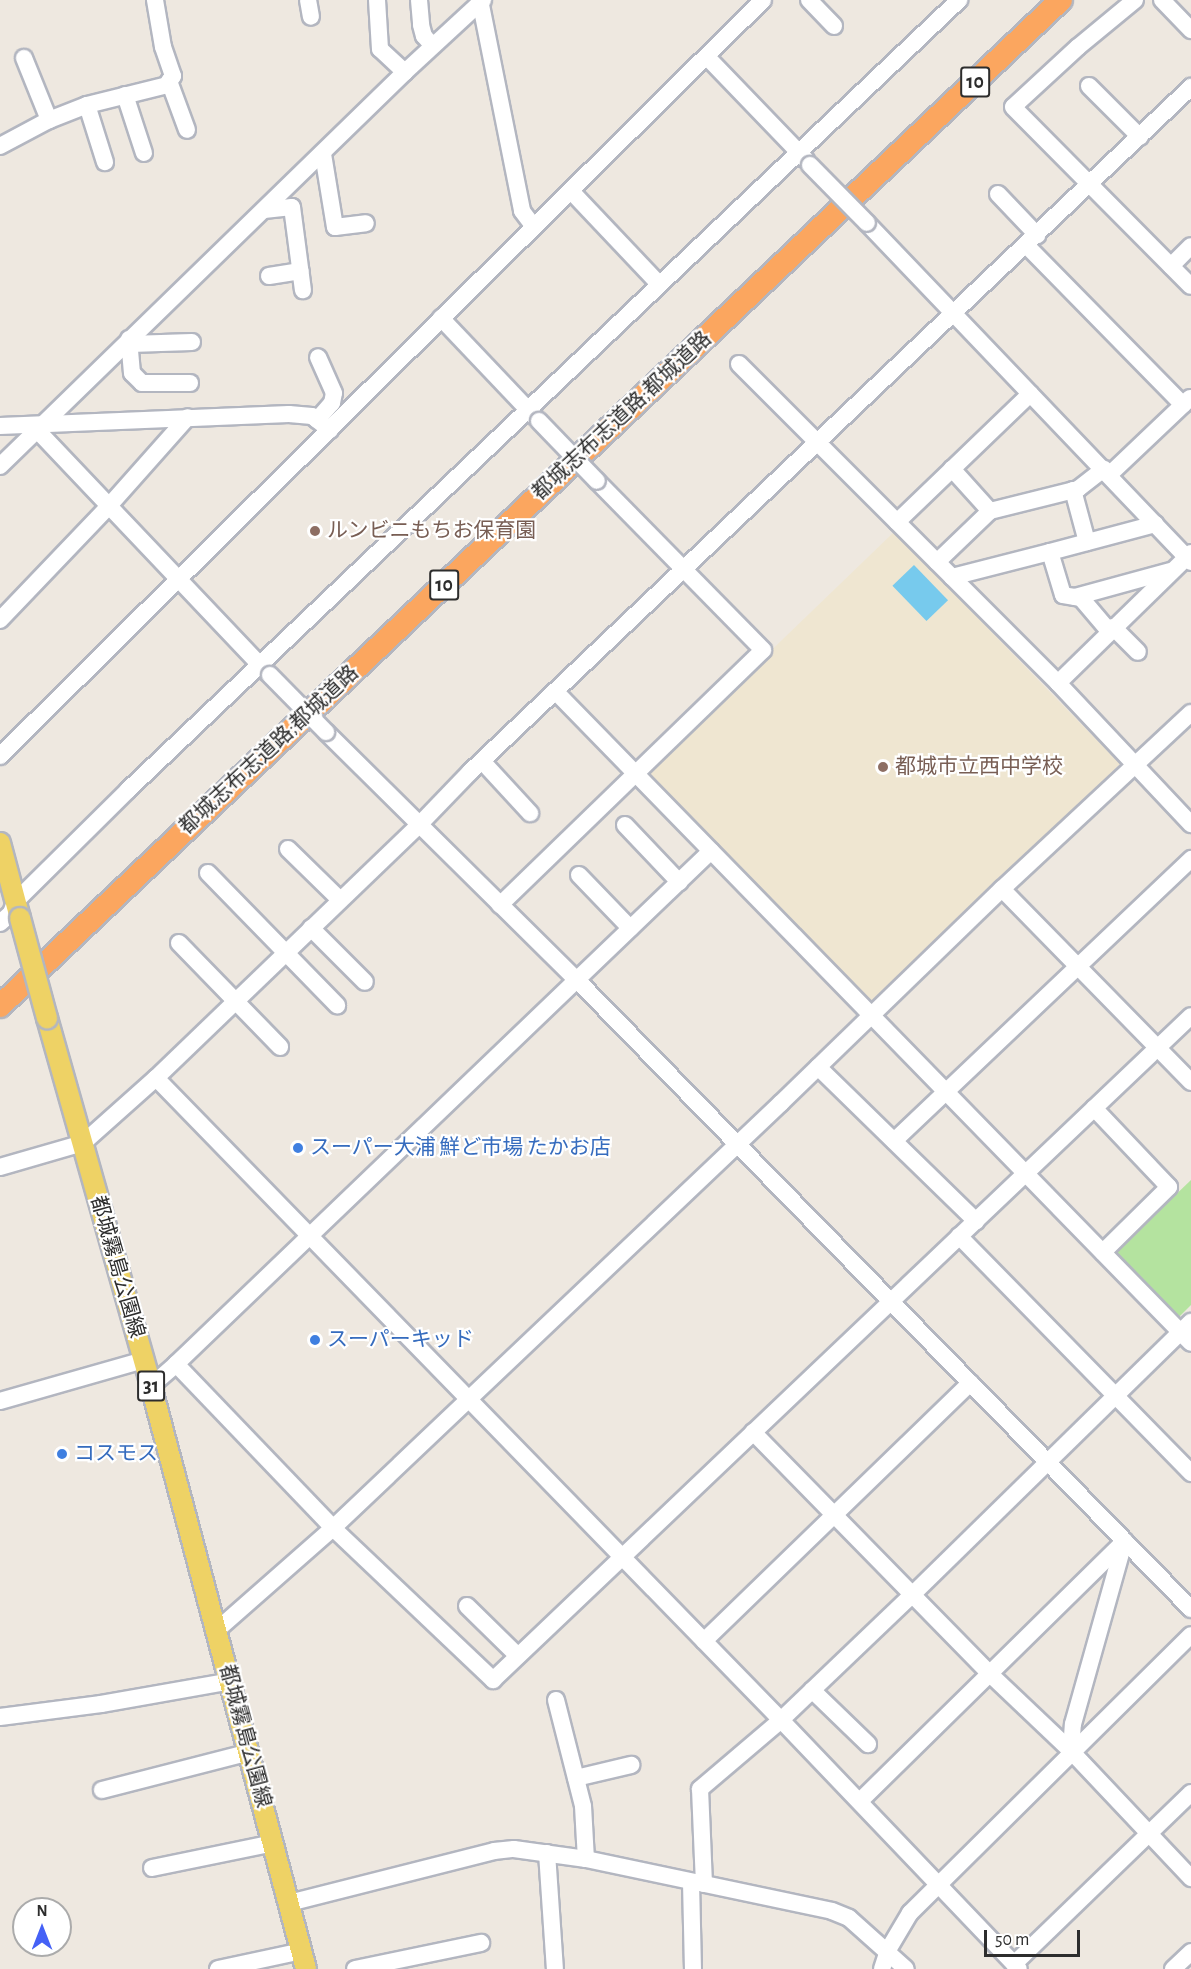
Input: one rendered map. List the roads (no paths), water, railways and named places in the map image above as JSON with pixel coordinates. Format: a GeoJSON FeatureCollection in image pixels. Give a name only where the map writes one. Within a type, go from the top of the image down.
{"type":"FeatureCollection","features":[{"type":"Feature","properties":{"kind":"highway"},"geometry":{"type":"LineString","coordinates":[[889,164],[1041,0]]}},
{"type":"Feature","properties":{"kind":"highway","name":"都城志布志道路;都城道路"},"geometry":{"type":"LineString","coordinates":[[0,1006],[1061,0]]}},
{"type":"Feature","properties":{"kind":"highway"},"geometry":{"type":"LineString","coordinates":[[889,164],[1073,0]]}},
{"type":"Feature","properties":{"kind":"main road","name":"都城霧島公園線"},"geometry":{"type":"LineString","coordinates":[[0,843],[144,1360],[304,1960]]}},
{"type":"Feature","properties":{"kind":"street"},"geometry":{"type":"LineString","coordinates":[[0,146],[49,120],[87,105],[167,85],[173,76],[163,47],[155,0]]}},
{"type":"Feature","properties":{"kind":"street"},"geometry":{"type":"LineString","coordinates":[[308,0],[311,17]]}},
{"type":"Feature","properties":{"kind":"street"},"geometry":{"type":"LineString","coordinates":[[377,0],[380,49],[405,72]]}},
{"type":"Feature","properties":{"kind":"street"},"geometry":{"type":"LineString","coordinates":[[419,0],[424,36],[433,46]]}},
{"type":"Feature","properties":{"kind":"street"},"geometry":{"type":"LineString","coordinates":[[0,756],[179,577],[323,425],[503,261],[534,227],[764,0]]}},
{"type":"Feature","properties":{"kind":"street"},"geometry":{"type":"LineString","coordinates":[[809,0],[834,26]]}},
{"type":"Feature","properties":{"kind":"street"},"geometry":{"type":"LineString","coordinates":[[0,923],[18,910],[128,790],[265,670],[527,409],[959,0]]}},
{"type":"Feature","properties":{"kind":"street"},"geometry":{"type":"LineString","coordinates":[[1135,0],[1077,47],[1013,107],[1191,286]]}},
{"type":"Feature","properties":{"kind":"street"},"geometry":{"type":"LineString","coordinates":[[1162,0],[1191,30]]}},
{"type":"Feature","properties":{"kind":"street"},"geometry":{"type":"LineString","coordinates":[[0,466],[481,1]]}},
{"type":"Feature","properties":{"kind":"street"},"geometry":{"type":"LineString","coordinates":[[481,1],[522,211],[534,227]]}},
{"type":"Feature","properties":{"kind":"street"},"geometry":{"type":"LineString","coordinates":[[707,57],[1155,524],[1190,557],[1111,629],[1058,683]]}},
{"type":"Feature","properties":{"kind":"street"},"geometry":{"type":"LineString","coordinates":[[24,58],[49,120]]}},
{"type":"Feature","properties":{"kind":"street"},"geometry":{"type":"LineString","coordinates":[[169,81],[188,130]]}},
{"type":"Feature","properties":{"kind":"street"},"geometry":{"type":"LineString","coordinates":[[1089,86],[1140,137]]}},
{"type":"Feature","properties":{"kind":"street"},"geometry":{"type":"LineString","coordinates":[[0,1167],[82,1143],[156,1078],[420,824],[482,761],[1191,87]]}},
{"type":"Feature","properties":{"kind":"street"},"geometry":{"type":"LineString","coordinates":[[125,95],[144,153]]}},
{"type":"Feature","properties":{"kind":"street"},"geometry":{"type":"LineString","coordinates":[[87,105],[105,162]]}},
{"type":"Feature","properties":{"kind":"street"},"geometry":{"type":"LineString","coordinates":[[323,154],[335,227],[366,223]]}},
{"type":"Feature","properties":{"kind":"street"},"geometry":{"type":"LineString","coordinates":[[571,191],[659,284]]}},
{"type":"Feature","properties":{"kind":"street"},"geometry":{"type":"LineString","coordinates":[[937,562],[990,511],[1073,490],[1107,472],[1187,401],[1032,240],[998,194]]}},
{"type":"Feature","properties":{"kind":"street"},"geometry":{"type":"LineString","coordinates":[[264,210],[292,207],[303,290]]}},
{"type":"Feature","properties":{"kind":"street"},"geometry":{"type":"LineString","coordinates":[[1171,266],[1191,246]]}},
{"type":"Feature","properties":{"kind":"street"},"geometry":{"type":"LineString","coordinates":[[269,276],[301,271]]}},
{"type":"Feature","properties":{"kind":"street"},"geometry":{"type":"LineString","coordinates":[[441,318],[763,650],[500,905]]}},
{"type":"Feature","properties":{"kind":"street"},"geometry":{"type":"LineString","coordinates":[[129,342],[192,342]]}},
{"type":"Feature","properties":{"kind":"street"},"geometry":{"type":"LineString","coordinates":[[129,342],[132,373],[142,383],[190,383]]}},
{"type":"Feature","properties":{"kind":"street"},"geometry":{"type":"LineString","coordinates":[[318,357],[334,393],[323,425]]}},
{"type":"Feature","properties":{"kind":"street"},"geometry":{"type":"LineString","coordinates":[[739,364],[1058,683],[1191,824]]}},
{"type":"Feature","properties":{"kind":"street"},"geometry":{"type":"LineString","coordinates":[[897,522],[1030,394]]}},
{"type":"Feature","properties":{"kind":"street"},"geometry":{"type":"LineString","coordinates":[[0,426],[40,427],[188,417],[289,414],[312,416],[323,425]]}},
{"type":"Feature","properties":{"kind":"street"},"geometry":{"type":"LineString","coordinates":[[0,620],[108,507],[188,417]]}},
{"type":"Feature","properties":{"kind":"street"},"geometry":{"type":"LineString","coordinates":[[40,427],[108,507],[179,577],[265,670],[577,980],[1191,1609]]}},
{"type":"Feature","properties":{"kind":"street"},"geometry":{"type":"LineString","coordinates":[[952,469],[990,511]]}},
{"type":"Feature","properties":{"kind":"street"},"geometry":{"type":"LineString","coordinates":[[1073,490],[1087,542]]}},
{"type":"Feature","properties":{"kind":"street"},"geometry":{"type":"LineString","coordinates":[[952,577],[1155,524]]}},
{"type":"Feature","properties":{"kind":"street"},"geometry":{"type":"LineString","coordinates":[[1050,552],[1062,595],[1081,598],[1111,629],[1138,652]]}},
{"type":"Feature","properties":{"kind":"street"},"geometry":{"type":"LineString","coordinates":[[1075,597],[1173,571]]}},
{"type":"Feature","properties":{"kind":"street"},"geometry":{"type":"LineString","coordinates":[[556,692],[869,1016],[1103,1252],[1187,1332],[1114,1394],[1048,1462],[813,1690],[700,1789],[693,1969]]}},
{"type":"Feature","properties":{"kind":"street"},"geometry":{"type":"LineString","coordinates":[[217,1630],[333,1528],[467,1399],[599,1277],[1002,889],[1136,767],[1191,713]]}},
{"type":"Feature","properties":{"kind":"street"},"geometry":{"type":"LineString","coordinates":[[482,761],[530,813]]}},
{"type":"Feature","properties":{"kind":"street"},"geometry":{"type":"LineString","coordinates":[[625,825],[679,882]]}},
{"type":"Feature","properties":{"kind":"street"},"geometry":{"type":"LineString","coordinates":[[288,849],[340,900]]}},
{"type":"Feature","properties":{"kind":"street"},"geometry":{"type":"LineString","coordinates":[[151,1386],[711,851]]}},
{"type":"Feature","properties":{"kind":"street"},"geometry":{"type":"LineString","coordinates":[[894,1141],[1191,859]]}},
{"type":"Feature","properties":{"kind":"street"},"geometry":{"type":"LineString","coordinates":[[208,873],[337,1005]]}},
{"type":"Feature","properties":{"kind":"street"},"geometry":{"type":"LineString","coordinates":[[579,875],[630,928]]}},
{"type":"Feature","properties":{"kind":"street"},"geometry":{"type":"LineString","coordinates":[[1002,889],[1191,1082]]}},
{"type":"Feature","properties":{"kind":"street"},"geometry":{"type":"LineString","coordinates":[[311,928],[365,982]]}},
{"type":"Feature","properties":{"kind":"street"},"geometry":{"type":"LineString","coordinates":[[179,943],[280,1047]]}},
{"type":"Feature","properties":{"kind":"street"},"geometry":{"type":"LineString","coordinates":[[176,1364],[333,1528],[493,1680],[1191,1016]]}},
{"type":"Feature","properties":{"kind":"street"},"geometry":{"type":"LineString","coordinates":[[818,1067],[975,1221]]}},
{"type":"Feature","properties":{"kind":"street"},"geometry":{"type":"LineString","coordinates":[[156,1078],[781,1720],[1017,1966],[1191,1793]]}},
{"type":"Feature","properties":{"kind":"street"},"geometry":{"type":"LineString","coordinates":[[1094,1108],[1169,1187],[1103,1252]]}},
{"type":"Feature","properties":{"kind":"street"},"geometry":{"type":"LineString","coordinates":[[959,1236],[1191,1473]]}},
{"type":"Feature","properties":{"kind":"street"},"geometry":{"type":"LineString","coordinates":[[1,1398],[144,1360]]}},
{"type":"Feature","properties":{"kind":"street"},"geometry":{"type":"LineString","coordinates":[[704,1641],[970,1383]]}},
{"type":"Feature","properties":{"kind":"street"},"geometry":{"type":"LineString","coordinates":[[753,1432],[990,1674],[1071,1751],[1191,1878]]}},
{"type":"Feature","properties":{"kind":"street"},"geometry":{"type":"LineString","coordinates":[[860,1802],[1125,1541]]}},
{"type":"Feature","properties":{"kind":"street"},"geometry":{"type":"LineString","coordinates":[[1071,1751],[1073,1724],[1125,1541]]}},
{"type":"Feature","properties":{"kind":"street"},"geometry":{"type":"LineString","coordinates":[[467,1606],[518,1656]]}},
{"type":"Feature","properties":{"kind":"street"},"geometry":{"type":"LineString","coordinates":[[882,1969],[888,1950],[910,1913],[1071,1751],[1191,1635]]}},
{"type":"Feature","properties":{"kind":"street"},"geometry":{"type":"LineString","coordinates":[[0,1717],[101,1704],[231,1681]]}},
{"type":"Feature","properties":{"kind":"street"},"geometry":{"type":"LineString","coordinates":[[813,1690],[868,1744]]}},
{"type":"Feature","properties":{"kind":"street"},"geometry":{"type":"LineString","coordinates":[[556,1700],[583,1806],[585,1859]]}},
{"type":"Feature","properties":{"kind":"street"},"geometry":{"type":"LineString","coordinates":[[102,1790],[250,1752]]}},
{"type":"Feature","properties":{"kind":"street"},"geometry":{"type":"LineString","coordinates":[[576,1778],[631,1764]]}},
{"type":"Feature","properties":{"kind":"street"},"geometry":{"type":"LineString","coordinates":[[152,1868],[274,1843]]}},
{"type":"Feature","properties":{"kind":"street"},"geometry":{"type":"LineString","coordinates":[[289,1903],[494,1851],[514,1849],[585,1859],[832,1911],[849,1918],[888,1950],[906,1969]]}},
{"type":"Feature","properties":{"kind":"street"},"geometry":{"type":"LineString","coordinates":[[548,1853],[555,1969]]}},
{"type":"Feature","properties":{"kind":"street"},"geometry":{"type":"LineString","coordinates":[[355,1969],[481,1944]]}},
{"type":"Feature","properties":{"kind":"street"},"geometry":{"type":"LineString","coordinates":[[1173,1969],[1191,1952]]}},
{"type":"Feature","properties":{"kind":"street"},"geometry":{"type":"LineString","coordinates":[[218,1969],[304,1960]]}},
{"type":"Feature","properties":{"kind":"water"},"geometry":{"type":"Polygon","coordinates":[[[914,565],[948,600],[926,621],[892,586],[914,565]]]}},
{"type":"Feature","properties":{"kind":"place","name":"ルンビニもちお保育園"},"geometry":{"type":"Point","coordinates":[315,531]}},
{"type":"Feature","properties":{"kind":"place","name":"都城市立西中学校"},"geometry":{"type":"Point","coordinates":[883,767]}},
{"type":"Feature","properties":{"kind":"place","name":"スーパー大浦 鮮ど市場 たかお店"},"geometry":{"type":"Point","coordinates":[298,1148]}},
{"type":"Feature","properties":{"kind":"place","name":"スーパーキッド"},"geometry":{"type":"Point","coordinates":[315,1340]}},
{"type":"Feature","properties":{"kind":"place","name":"コスモス"},"geometry":{"type":"Point","coordinates":[62,1454]}}]}
